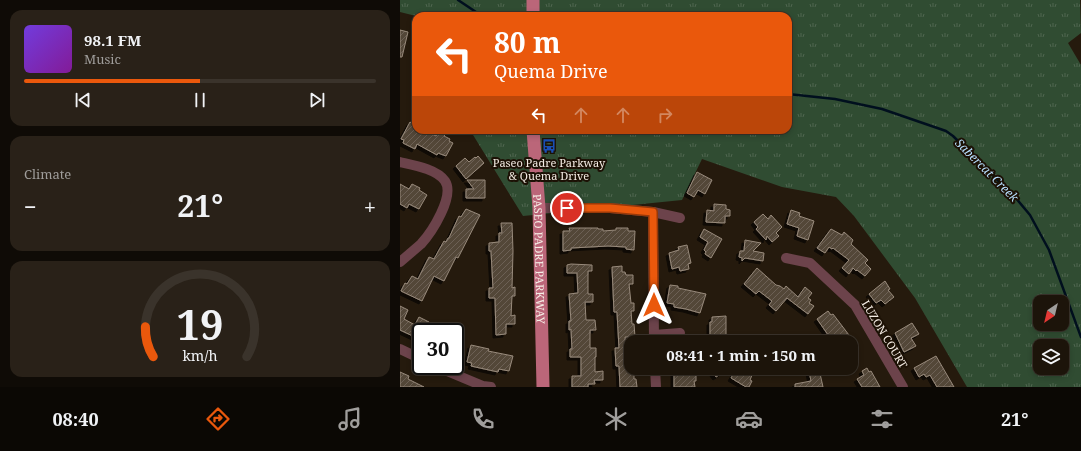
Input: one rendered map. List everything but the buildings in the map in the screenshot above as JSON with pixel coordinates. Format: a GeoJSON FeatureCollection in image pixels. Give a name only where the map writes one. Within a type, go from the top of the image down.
{"type":"FeatureCollection","features":[{"type":"Feature","properties":{"kind":"main road"},"geometry":{"type":"LineString","coordinates":[[533,0],[533,12]]}},
{"type":"Feature","properties":{"kind":"main road","name":"PASEO PADRE PARKWAY"},"geometry":{"type":"LineString","coordinates":[[533,134],[539,208],[544,387]]}},
{"type":"Feature","properties":{"kind":"street"},"geometry":{"type":"LineString","coordinates":[[400,162],[433,171],[444,180],[448,189],[447,200],[430,232],[420,244],[400,262]]}},
{"type":"Feature","properties":{"kind":"street"},"geometry":{"type":"LineString","coordinates":[[539,208],[610,208],[653,212],[680,218]]}},
{"type":"Feature","properties":{"kind":"street"},"geometry":{"type":"LineString","coordinates":[[653,212],[654,335]]}},
{"type":"Feature","properties":{"kind":"street","name":"LUZON COURT"},"geometry":{"type":"LineString","coordinates":[[786,258],[810,263],[855,305],[903,387]]}},
{"type":"Feature","properties":{"kind":"street"},"geometry":{"type":"LineString","coordinates":[[671,335],[680,333]]}},
{"type":"Feature","properties":{"kind":"street"},"geometry":{"type":"LineString","coordinates":[[400,349],[412,355]]}},
{"type":"Feature","properties":{"kind":"street"},"geometry":{"type":"LineString","coordinates":[[457,375],[483,386],[491,387]]}},
{"type":"Feature","properties":{"kind":"street"},"geometry":{"type":"LineString","coordinates":[[655,375],[656,387]]}},
{"type":"Feature","properties":{"kind":"green space"},"geometry":{"type":"Polygon","coordinates":[[[400,0],[1080,0],[1081,33],[1068,43],[1081,65],[1081,387],[967,387],[915,298],[854,216],[836,197],[782,187],[702,159],[682,200],[523,216],[472,134],[792,134],[792,12],[412,12],[412,15],[400,12],[400,0]]]}},
{"type":"Feature","properties":{"kind":"waterway","name":"Sabercat Creek"},"geometry":{"type":"LineString","coordinates":[[458,0],[476,12]]}},
{"type":"Feature","properties":{"kind":"waterway","name":"Sabercat Creek"},"geometry":{"type":"LineString","coordinates":[[792,94],[835,99],[882,109],[946,131],[953,136],[1015,197],[1030,215],[1049,250],[1081,337]]}},
{"type":"Feature","properties":{"kind":"place","name":"Paseo Padre Parkway & Quema Drive"},"geometry":{"type":"Point","coordinates":[549,146]}},
{"type":"Feature","properties":{"kind":"route"},"geometry":{"type":"LineString","coordinates":[[567,208],[610,208],[653,212],[654,305]]}}]}
